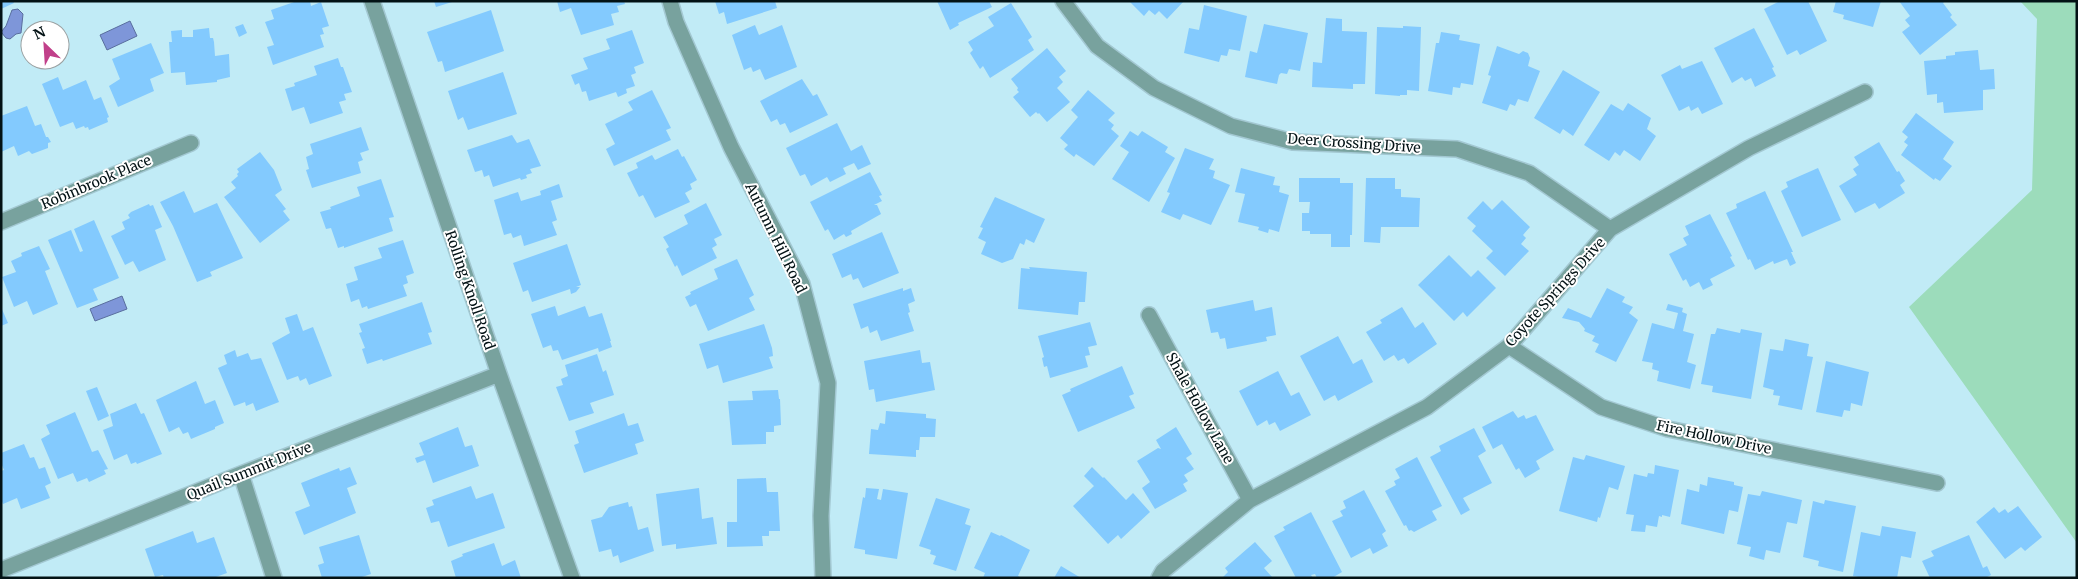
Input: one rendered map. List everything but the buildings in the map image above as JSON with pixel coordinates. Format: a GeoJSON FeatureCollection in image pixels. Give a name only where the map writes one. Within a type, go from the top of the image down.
{"type":"FeatureCollection","features":[{"type":"Feature","properties":{"kind":"street","name":"Rolling Knoll Road"},"geometry":{"type":"LineString","coordinates":[[372,1],[499,374],[572,578]]}},
{"type":"Feature","properties":{"kind":"street","name":"Autumn Hill Road"},"geometry":{"type":"LineString","coordinates":[[670,1],[676,22],[731,147],[802,284],[828,383],[821,516],[823,578]]}},
{"type":"Feature","properties":{"kind":"street","name":"Deer Crossing Drive"},"geometry":{"type":"LineString","coordinates":[[1063,1],[1097,46],[1154,88],[1231,126],[1293,142],[1457,149],[1529,173],[1610,229]]}},
{"type":"Feature","properties":{"kind":"street","name":"Coyote Springs Drive"},"geometry":{"type":"LineString","coordinates":[[1159,578],[1163,571],[1250,500],[1427,407],[1509,346],[1610,229],[1749,148],[1865,92]]}},
{"type":"Feature","properties":{"kind":"street","name":"Robinbrook Place"},"geometry":{"type":"LineString","coordinates":[[1,222],[191,143]]}},
{"type":"Feature","properties":{"kind":"street","name":"Shale Hollow Lane"},"geometry":{"type":"LineString","coordinates":[[1149,315],[1250,500]]}},
{"type":"Feature","properties":{"kind":"street","name":"Fire Hollow Drive"},"geometry":{"type":"LineString","coordinates":[[1509,346],[1601,407],[1668,429],[1938,483]]}},
{"type":"Feature","properties":{"kind":"street","name":"Quail Summit Drive"},"geometry":{"type":"LineString","coordinates":[[1,570],[499,374]]}},
{"type":"Feature","properties":{"kind":"street"},"geometry":{"type":"LineString","coordinates":[[241,474],[274,578]]}},
{"type":"Feature","properties":{"kind":"green space"},"geometry":{"type":"Polygon","coordinates":[[[2020,1],[2077,1],[2077,543],[1909,307],[2032,190],[2037,19],[2020,1]]]}},
{"type":"Feature","properties":{"kind":"water"},"geometry":{"type":"Polygon","coordinates":[[[18,9],[23,14],[22,20],[20,20],[20,33],[10,39],[6,38],[1,32],[6,26],[12,10],[18,9]]]}},
{"type":"Feature","properties":{"kind":"water"},"geometry":{"type":"Polygon","coordinates":[[[130,21],[137,36],[107,50],[100,35],[130,21]]]}},
{"type":"Feature","properties":{"kind":"water"},"geometry":{"type":"Polygon","coordinates":[[[122,296],[127,309],[95,321],[90,309],[122,296]]]}}]}
